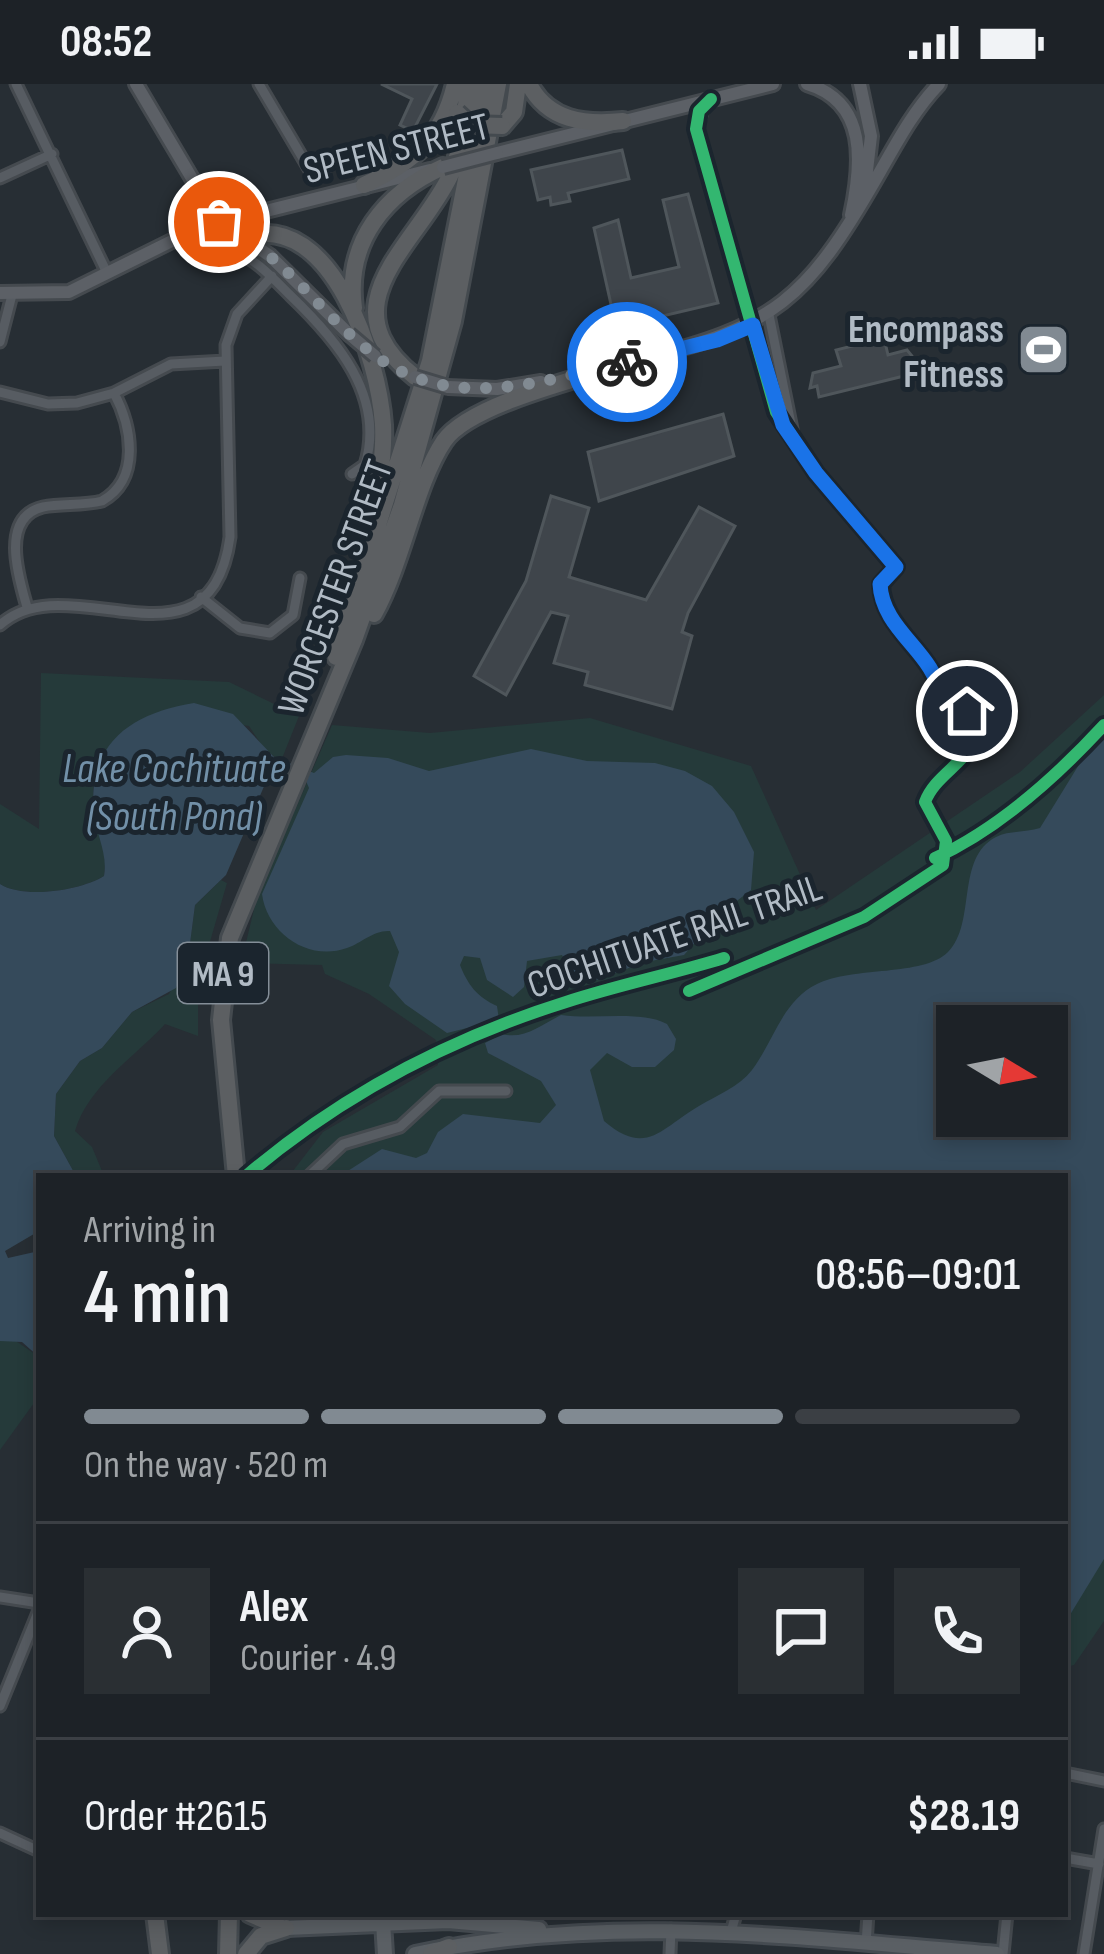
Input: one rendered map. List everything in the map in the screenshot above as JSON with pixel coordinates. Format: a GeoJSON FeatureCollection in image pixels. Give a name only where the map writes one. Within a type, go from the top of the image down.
{"type":"FeatureCollection","features":[{"type":"Feature","properties":{"kind":"highway"},"geometry":{"type":"LineString","coordinates":[[456,84],[458,113],[473,126],[502,126],[514,112],[518,84]]}},
{"type":"Feature","properties":{"kind":"highway"},"geometry":{"type":"LineString","coordinates":[[364,185],[429,145],[442,125],[456,84]]}},
{"type":"Feature","properties":{"kind":"highway"},"geometry":{"type":"LineString","coordinates":[[415,377],[382,340],[376,297],[453,168],[469,84]]}},
{"type":"Feature","properties":{"kind":"highway","name":"WORCESTER STREET"},"geometry":{"type":"LineString","coordinates":[[236,1173],[221,1019],[224,966],[239,910],[344,634],[430,361],[485,84]]}},
{"type":"Feature","properties":{"kind":"highway","name":"WORCESTER STREET"},"geometry":{"type":"LineString","coordinates":[[226,1173],[211,1019],[214,967],[227,914],[336,684],[382,565],[429,414],[473,228],[498,84]]}},
{"type":"Feature","properties":{"kind":"highway"},"geometry":{"type":"LineString","coordinates":[[529,84],[559,115],[586,122],[623,121]]}},
{"type":"Feature","properties":{"kind":"highway"},"geometry":{"type":"LineString","coordinates":[[353,330],[352,281],[364,236],[395,197],[443,166]]}},
{"type":"Feature","properties":{"kind":"highway"},"geometry":{"type":"LineString","coordinates":[[238,243],[283,237],[316,255],[334,275],[378,394],[383,437],[344,634]]}},
{"type":"Feature","properties":{"kind":"highway"},"geometry":{"type":"LineString","coordinates":[[336,684],[395,572],[449,435],[484,412],[641,359]]}},
{"type":"Feature","properties":{"kind":"highway"},"geometry":{"type":"LineString","coordinates":[[150,1917],[151,1954]]}},
{"type":"Feature","properties":{"kind":"highway"},"geometry":{"type":"LineString","coordinates":[[151,1917],[160,1954]]}},
{"type":"Feature","properties":{"kind":"highway"},"geometry":{"type":"LineString","coordinates":[[239,1917],[242,1954]]}},
{"type":"Feature","properties":{"kind":"highway"},"geometry":{"type":"LineString","coordinates":[[254,1917],[286,1928]]}},
{"type":"Feature","properties":{"kind":"highway"},"geometry":{"type":"LineString","coordinates":[[228,1920],[228,1954]]}},
{"type":"Feature","properties":{"kind":"highway"},"geometry":{"type":"LineString","coordinates":[[242,1954],[261,1936],[286,1928]]}},
{"type":"Feature","properties":{"kind":"main road"},"geometry":{"type":"LineString","coordinates":[[136,84],[219,222],[238,243],[353,330],[375,356],[415,377],[448,387],[505,389],[641,359],[753,325],[769,315],[806,285],[848,227],[910,121],[939,84]]}},
{"type":"Feature","properties":{"kind":"main road","name":"SPEEN STREET"},"geometry":{"type":"LineString","coordinates":[[6,294],[64,293],[219,222],[773,84]]}},
{"type":"Feature","properties":{"kind":"main road"},"geometry":{"type":"LineString","coordinates":[[807,84],[837,100],[856,133],[858,174],[848,227]]}},
{"type":"Feature","properties":{"kind":"main road"},"geometry":{"type":"LineString","coordinates":[[848,227],[871,163],[870,125],[860,84]]}},
{"type":"Feature","properties":{"kind":"main road"},"geometry":{"type":"LineString","coordinates":[[196,184],[231,208],[276,208]]}},
{"type":"Feature","properties":{"kind":"main road"},"geometry":{"type":"LineString","coordinates":[[238,243],[276,208]]}},
{"type":"Feature","properties":{"kind":"main road","name":"SPEEN STREET"},"geometry":{"type":"LineString","coordinates":[[177,240],[238,243]]}},
{"type":"Feature","properties":{"kind":"main road"},"geometry":{"type":"LineString","coordinates":[[286,1928],[342,1919],[448,1921],[553,1931]]}},
{"type":"Feature","properties":{"kind":"main road"},"geometry":{"type":"LineString","coordinates":[[383,1922],[385,1954]]}},
{"type":"Feature","properties":{"kind":"main road"},"geometry":{"type":"LineString","coordinates":[[415,1954],[623,1923],[915,1951],[1000,1954]]}},
{"type":"Feature","properties":{"kind":"street"},"geometry":{"type":"LineString","coordinates":[[16,84],[107,273]]}},
{"type":"Feature","properties":{"kind":"street"},"geometry":{"type":"LineString","coordinates":[[259,84],[315,179],[324,174]]}},
{"type":"Feature","properties":{"kind":"street"},"geometry":{"type":"LineString","coordinates":[[689,991],[877,911],[943,865],[946,841],[925,802],[973,741],[967,711],[940,696],[938,676],[902,637],[880,592],[887,571],[896,567],[796,445],[774,407],[696,129],[699,111],[710,99]]}},
{"type":"Feature","properties":{"kind":"street"},"geometry":{"type":"LineString","coordinates":[[0,178],[52,154]]}},
{"type":"Feature","properties":{"kind":"street"},"geometry":{"type":"LineString","coordinates":[[238,243],[337,342],[357,377],[369,448],[363,468],[352,475]]}},
{"type":"Feature","properties":{"kind":"street"},"geometry":{"type":"LineString","coordinates":[[0,625],[27,607],[57,603],[146,616],[176,611],[201,597],[219,573],[230,537],[225,361],[237,314],[272,276]]}},
{"type":"Feature","properties":{"kind":"street"},"geometry":{"type":"LineString","coordinates":[[0,342],[6,294]]}},
{"type":"Feature","properties":{"kind":"street"},"geometry":{"type":"LineString","coordinates":[[769,315],[796,445]]}},
{"type":"Feature","properties":{"kind":"street"},"geometry":{"type":"LineString","coordinates":[[0,392],[58,404],[114,393],[171,364],[225,361]]}},
{"type":"Feature","properties":{"kind":"street"},"geometry":{"type":"LineString","coordinates":[[27,607],[13,554],[16,527],[40,508],[94,503],[115,492],[126,470],[129,441],[114,393]]}},
{"type":"Feature","properties":{"kind":"street"},"geometry":{"type":"LineString","coordinates":[[201,597],[232,623],[262,634],[289,621],[300,578]]}},
{"type":"Feature","properties":{"kind":"street"},"geometry":{"type":"LineString","coordinates":[[313,1173],[343,1144],[400,1127],[439,1091],[506,1091]]}},
{"type":"Feature","properties":{"kind":"street"},"geometry":{"type":"LineString","coordinates":[[0,1597],[36,1605]]}},
{"type":"Feature","properties":{"kind":"street"},"geometry":{"type":"LineString","coordinates":[[0,1706],[36,1614]]}},
{"type":"Feature","properties":{"kind":"street"},"geometry":{"type":"LineString","coordinates":[[1068,1774],[1104,1781]]}},
{"type":"Feature","properties":{"kind":"street"},"geometry":{"type":"LineString","coordinates":[[1084,1954],[1099,1889],[1104,1828]]}},
{"type":"Feature","properties":{"kind":"street"},"geometry":{"type":"LineString","coordinates":[[0,1833],[36,1850]]}},
{"type":"Feature","properties":{"kind":"street"},"geometry":{"type":"LineString","coordinates":[[1068,1859],[1099,1864]]}},
{"type":"Feature","properties":{"kind":"street"},"geometry":{"type":"LineString","coordinates":[[730,1932],[735,1917]]}},
{"type":"Feature","properties":{"kind":"street"},"geometry":{"type":"LineString","coordinates":[[866,1943],[868,1917]]}},
{"type":"Feature","properties":{"kind":"street"},"geometry":{"type":"LineString","coordinates":[[1000,1954],[1006,1917]]}},
{"type":"Feature","properties":{"kind":"street"},"geometry":{"type":"LineString","coordinates":[[670,1929],[670,1954]]}},
{"type":"Feature","properties":{"kind":"green space"},"geometry":{"type":"Polygon","coordinates":[[[41,673],[229,682],[299,716],[281,761],[265,750],[249,726],[156,714],[145,719],[103,759],[95,776],[104,876],[67,889],[10,889],[0,884],[0,804],[39,829],[41,673]]]}},
{"type":"Feature","properties":{"kind":"green space"},"geometry":{"type":"Polygon","coordinates":[[[1104,695],[1104,1621],[1074,1665],[1068,1666],[1068,1173],[291,1173],[323,1132],[438,1065],[436,1040],[369,994],[325,974],[322,965],[241,963],[257,897],[332,725],[430,733],[590,718],[751,766],[816,910],[1020,772],[1104,695]]]}},
{"type":"Feature","properties":{"kind":"green space"},"geometry":{"type":"Polygon","coordinates":[[[221,880],[227,883],[198,983],[198,1036],[165,1024],[101,1086],[75,1131],[92,1147],[103,1173],[74,1173],[54,1136],[56,1094],[80,1061],[102,1048],[132,1012],[169,994],[188,959],[195,905],[221,880]]]}},
{"type":"Feature","properties":{"kind":"green space"},"geometry":{"type":"Polygon","coordinates":[[[13,1339],[36,1355],[36,1400],[0,1450],[0,1341],[13,1339]]]}},
{"type":"Feature","properties":{"kind":"water","name":"Lake Cochituate (South Pond)"},"geometry":{"type":"Polygon","coordinates":[[[194,703],[233,714],[274,757],[314,773],[333,757],[346,755],[388,758],[429,771],[531,749],[587,761],[655,763],[685,771],[712,786],[734,812],[754,852],[751,890],[720,914],[684,955],[645,962],[588,983],[573,976],[562,955],[527,961],[524,987],[513,997],[487,980],[480,958],[464,956],[460,965],[466,979],[497,1006],[499,1020],[447,1033],[405,1004],[389,986],[399,952],[390,931],[347,948],[318,951],[292,941],[272,921],[262,894],[309,788],[306,781],[271,770],[226,875],[195,905],[188,959],[176,988],[132,1012],[102,1048],[80,1061],[56,1094],[54,1136],[74,1173],[36,1173],[36,1233],[5,1251],[8,1258],[36,1252],[36,1354],[22,1342],[0,1341],[0,884],[23,891],[52,891],[104,876],[94,812],[98,767],[118,735],[172,708],[194,703]]]}},
{"type":"Feature","properties":{"kind":"water"},"geometry":{"type":"Polygon","coordinates":[[[1104,738],[1104,1559],[1068,1618],[1068,1173],[345,1173],[382,1149],[416,1158],[427,1153],[438,1132],[463,1114],[540,1123],[556,1105],[541,1081],[488,1053],[485,1043],[502,1034],[525,1033],[561,1015],[644,1017],[667,1024],[676,1039],[674,1050],[655,1067],[632,1067],[607,1053],[590,1070],[604,1121],[632,1137],[664,1130],[747,1076],[805,991],[832,978],[922,965],[948,952],[962,925],[975,860],[983,847],[1001,835],[1040,828],[1080,763],[1104,738]]]}},
{"type":"Feature","properties":{"kind":"building"},"geometry":{"type":"Polygon","coordinates":[[[381,84],[437,84],[413,131],[400,125],[412,99],[381,84]]]}},
{"type":"Feature","properties":{"kind":"building"},"geometry":{"type":"Polygon","coordinates":[[[622,150],[629,179],[568,193],[570,201],[551,205],[550,197],[538,200],[531,170],[622,150]]]}},
{"type":"Feature","properties":{"kind":"building"},"geometry":{"type":"Polygon","coordinates":[[[688,194],[718,303],[616,327],[594,228],[618,220],[631,278],[679,267],[663,200],[688,194]]]}},
{"type":"Feature","properties":{"kind":"building"},"geometry":{"type":"Polygon","coordinates":[[[884,338],[888,355],[907,350],[912,356],[912,374],[819,397],[817,386],[810,388],[813,373],[841,366],[836,350],[884,338]]]}},
{"type":"Feature","properties":{"kind":"building"},"geometry":{"type":"Polygon","coordinates":[[[723,414],[734,456],[599,501],[588,452],[723,414]]]}},
{"type":"Feature","properties":{"kind":"building"},"geometry":{"type":"Polygon","coordinates":[[[551,496],[589,508],[569,577],[646,600],[699,507],[735,526],[688,613],[682,632],[692,636],[672,709],[585,685],[588,672],[554,663],[568,616],[551,612],[506,695],[474,676],[526,581],[551,496]]]}},
{"type":"Feature","properties":{"kind":"cycle path","name":"COCHITUATE RAIL TRAIL"},"geometry":{"type":"LineString","coordinates":[[689,991],[864,917],[943,865],[946,841],[925,802],[968,751],[973,727],[967,711],[940,696],[929,667],[890,615],[881,584],[896,567],[816,473],[776,412],[696,129],[699,111],[711,99]]}},
{"type":"Feature","properties":{"kind":"cycle path"},"geometry":{"type":"LineString","coordinates":[[935,858],[1026,800],[1104,725]]}},
{"type":"Feature","properties":{"kind":"cycle path","name":"COCHITUATE RAIL TRAIL"},"geometry":{"type":"LineString","coordinates":[[250,1173],[319,1120],[438,1052],[566,1002],[724,958]]}},
{"type":"Feature","properties":{"kind":"way so far"},"geometry":{"type":"LineString","coordinates":[[219,222],[274,260],[375,356],[422,380],[467,390],[505,389],[627,362]]}},
{"type":"Feature","properties":{"kind":"place","name":"Encompass Fitness"},"geometry":{"type":"Point","coordinates":[1043,350]}},
{"type":"Feature","properties":{"kind":"route"},"geometry":{"type":"LineString","coordinates":[[627,362],[717,340],[753,325],[772,401],[783,425],[816,473],[896,567],[887,571],[880,584],[888,610],[902,637],[938,676],[940,696],[967,711]]}}]}
